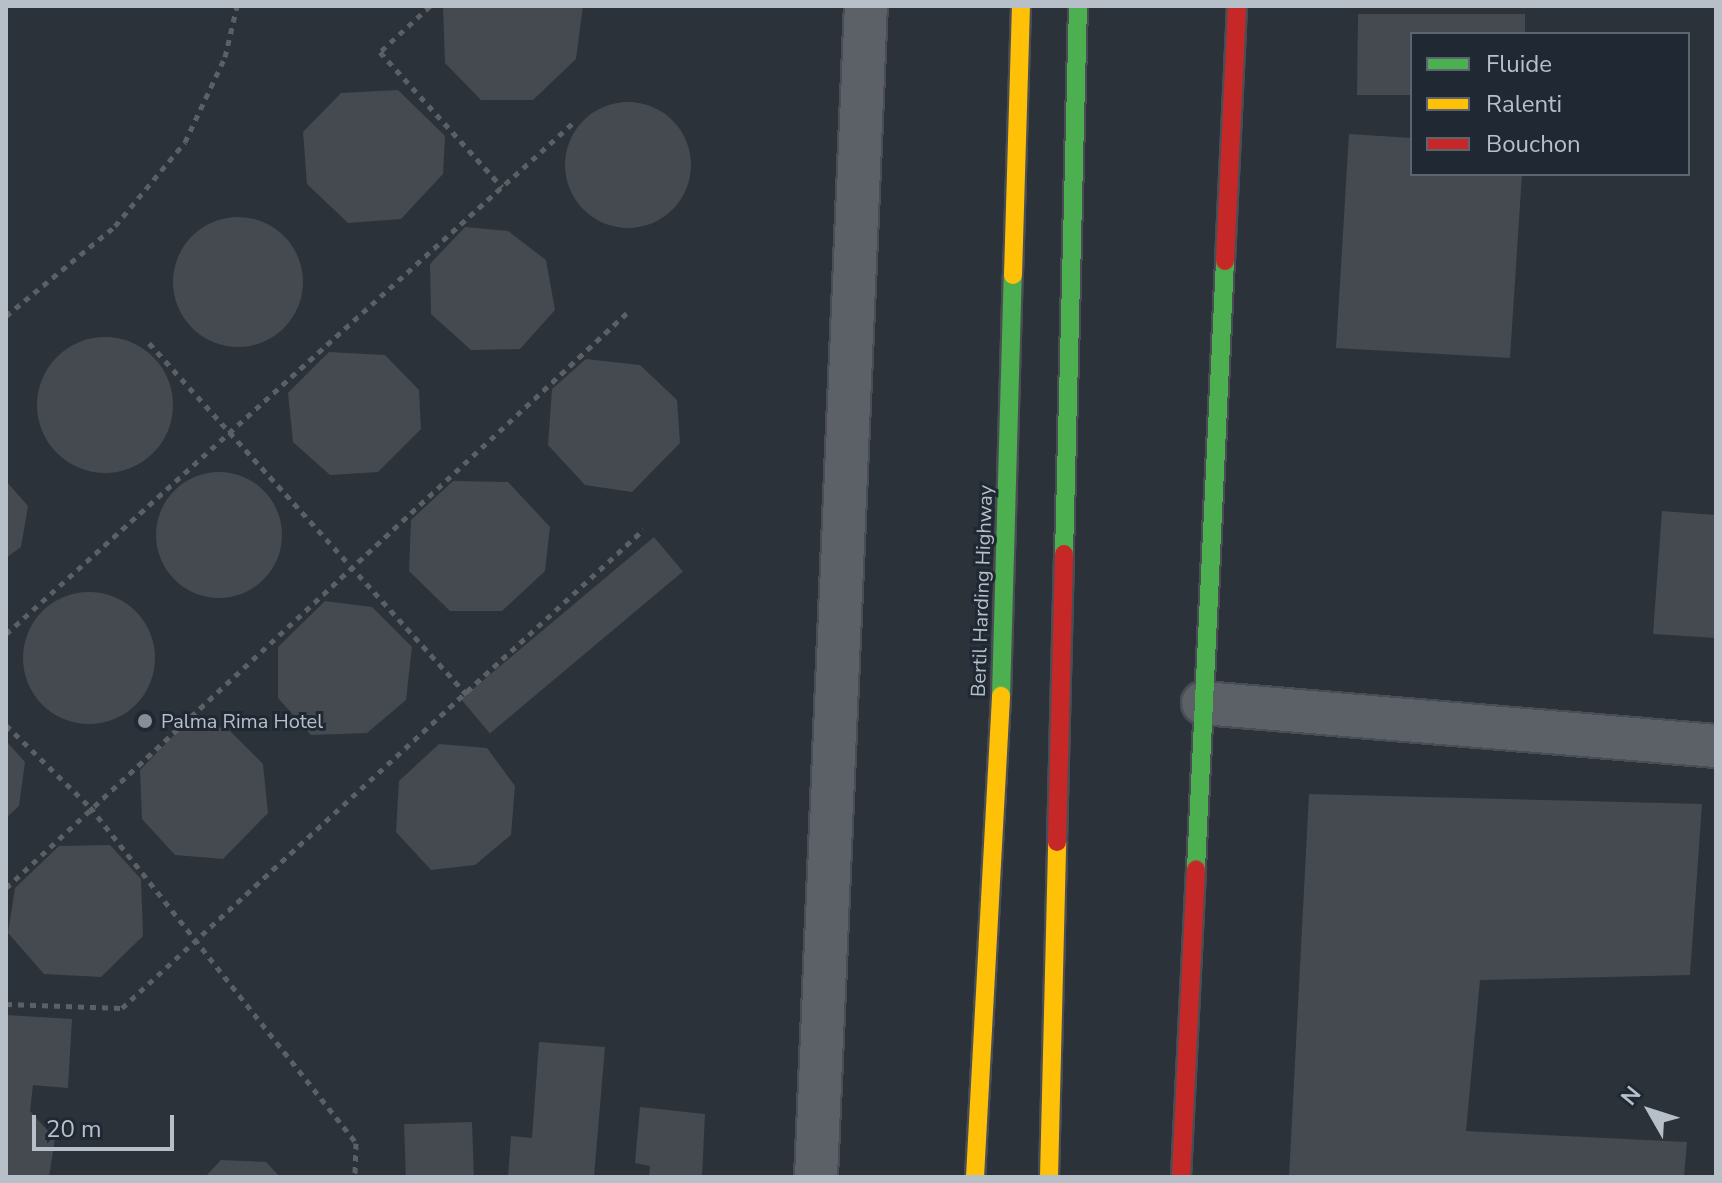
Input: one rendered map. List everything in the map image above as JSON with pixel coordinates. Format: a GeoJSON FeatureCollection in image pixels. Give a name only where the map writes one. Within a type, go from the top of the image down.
{"type":"FeatureCollection","features":[{"type":"Feature","properties":{"kind":"main road","name":"Bertil Harding Highway"},"geometry":{"type":"LineString","coordinates":[[975,1177],[1001,703],[1021,6]]}},
{"type":"Feature","properties":{"kind":"main road"},"geometry":{"type":"LineString","coordinates":[[1049,1177],[1078,6]]}},
{"type":"Feature","properties":{"kind":"main road"},"geometry":{"type":"LineString","coordinates":[[1181,1177],[1237,6]]}},
{"type":"Feature","properties":{"kind":"street"},"geometry":{"type":"LineString","coordinates":[[816,1177],[866,6]]}},
{"type":"Feature","properties":{"kind":"street"},"geometry":{"type":"LineString","coordinates":[[1203,703],[1716,746]]}},
{"type":"Feature","properties":{"kind":"path"},"geometry":{"type":"LineString","coordinates":[[6,316],[115,226],[185,142],[225,57],[237,6]]}},
{"type":"Feature","properties":{"kind":"path"},"geometry":{"type":"LineString","coordinates":[[430,6],[380,52],[502,187]]}},
{"type":"Feature","properties":{"kind":"path"},"geometry":{"type":"LineString","coordinates":[[6,634],[573,123]]}},
{"type":"Feature","properties":{"kind":"path"},"geometry":{"type":"LineString","coordinates":[[6,888],[627,313]]}},
{"type":"Feature","properties":{"kind":"path"},"geometry":{"type":"LineString","coordinates":[[149,343],[467,695]]}},
{"type":"Feature","properties":{"kind":"path"},"geometry":{"type":"LineString","coordinates":[[6,1004],[122,1008],[200,942],[644,529]]}},
{"type":"Feature","properties":{"kind":"path"},"geometry":{"type":"LineString","coordinates":[[6,725],[90,807],[200,942],[356,1143],[355,1177]]}},
{"type":"Feature","properties":{"kind":"building"},"geometry":{"type":"Polygon","coordinates":[[[443,6],[583,6],[576,59],[533,100],[481,100],[445,63],[443,6]]]}},
{"type":"Feature","properties":{"kind":"building"},"geometry":{"type":"Polygon","coordinates":[[[1358,14],[1525,14],[1525,32],[1410,32],[1410,95],[1357,95],[1358,14]]]}},
{"type":"Feature","properties":{"kind":"building"},"geometry":{"type":"Polygon","coordinates":[[[398,90],[445,136],[443,174],[401,219],[348,223],[307,184],[303,132],[341,93],[398,90]]]}},
{"type":"Feature","properties":{"kind":"building"},"geometry":{"type":"Polygon","coordinates":[[[628,102],[652,107],[672,121],[686,141],[691,165],[686,189],[672,209],[652,223],[628,228],[604,223],[584,209],[570,189],[565,165],[570,141],[584,121],[604,107],[628,102]]]}},
{"type":"Feature","properties":{"kind":"building"},"geometry":{"type":"Polygon","coordinates":[[[1349,134],[1410,138],[1410,176],[1522,176],[1510,358],[1336,348],[1349,134]]]}},
{"type":"Feature","properties":{"kind":"building"},"geometry":{"type":"Polygon","coordinates":[[[238,217],[263,222],[284,236],[298,257],[303,282],[298,307],[284,328],[263,342],[238,347],[213,342],[192,328],[178,307],[173,282],[178,257],[192,236],[213,222],[238,217]]]}},
{"type":"Feature","properties":{"kind":"building"},"geometry":{"type":"Polygon","coordinates":[[[465,227],[508,231],[546,260],[555,310],[520,349],[471,350],[431,314],[430,264],[465,227]]]}},
{"type":"Feature","properties":{"kind":"building"},"geometry":{"type":"Polygon","coordinates":[[[105,337],[131,342],[153,357],[168,379],[173,405],[168,431],[153,453],[131,468],[105,473],[79,468],[57,453],[42,431],[37,405],[42,379],[57,357],[79,342],[105,337]]]}},
{"type":"Feature","properties":{"kind":"building"},"geometry":{"type":"Polygon","coordinates":[[[329,352],[385,355],[419,390],[421,429],[378,472],[330,475],[293,442],[288,393],[329,352]]]}},
{"type":"Feature","properties":{"kind":"building"},"geometry":{"type":"Polygon","coordinates":[[[586,359],[640,365],[677,400],[680,443],[632,492],[585,485],[548,445],[552,389],[586,359]]]}},
{"type":"Feature","properties":{"kind":"building"},"geometry":{"type":"Polygon","coordinates":[[[219,472],[243,477],[264,490],[277,511],[282,535],[277,559],[264,580],[243,593],[219,598],[195,593],[174,580],[161,559],[156,535],[161,511],[174,490],[195,477],[219,472]]]}},
{"type":"Feature","properties":{"kind":"building"},"geometry":{"type":"Polygon","coordinates":[[[6,481],[28,506],[21,547],[6,558],[6,481]]]}},
{"type":"Feature","properties":{"kind":"building"},"geometry":{"type":"Polygon","coordinates":[[[453,481],[508,482],[550,527],[545,571],[502,611],[450,611],[409,571],[411,520],[453,481]]]}},
{"type":"Feature","properties":{"kind":"building"},"geometry":{"type":"Polygon","coordinates":[[[1662,511],[1716,515],[1716,638],[1653,634],[1662,511]]]}},
{"type":"Feature","properties":{"kind":"building"},"geometry":{"type":"Polygon","coordinates":[[[654,537],[683,571],[490,733],[461,699],[654,537]]]}},
{"type":"Feature","properties":{"kind":"building"},"geometry":{"type":"Polygon","coordinates":[[[89,592],[114,597],[136,611],[150,633],[155,658],[150,683],[136,705],[114,719],[89,724],[64,719],[42,705],[28,683],[23,658],[28,633],[42,611],[64,597],[89,592]]]}},
{"type":"Feature","properties":{"kind":"building"},"geometry":{"type":"Polygon","coordinates":[[[325,601],[372,607],[412,647],[406,700],[367,733],[311,735],[278,698],[278,647],[325,601]]]}},
{"type":"Feature","properties":{"kind":"building"},"geometry":{"type":"Polygon","coordinates":[[[226,727],[263,764],[268,813],[223,859],[175,855],[142,819],[140,770],[178,731],[226,727]]]}},
{"type":"Feature","properties":{"kind":"building"},"geometry":{"type":"Polygon","coordinates":[[[6,741],[25,762],[19,806],[6,818],[6,741]]]}},
{"type":"Feature","properties":{"kind":"building"},"geometry":{"type":"Polygon","coordinates":[[[439,744],[487,748],[515,786],[511,835],[475,865],[431,870],[396,832],[399,781],[439,744]]]}},
{"type":"Feature","properties":{"kind":"building"},"geometry":{"type":"Polygon","coordinates":[[[1309,794],[1702,804],[1690,975],[1480,980],[1466,1131],[1687,1142],[1684,1177],[1289,1177],[1309,794]]]}},
{"type":"Feature","properties":{"kind":"building"},"geometry":{"type":"Polygon","coordinates":[[[110,845],[141,879],[143,936],[101,977],[44,974],[8,933],[15,888],[59,846],[110,845]]]}},
{"type":"Feature","properties":{"kind":"building"},"geometry":{"type":"Polygon","coordinates":[[[6,1015],[72,1019],[68,1088],[33,1085],[30,1111],[55,1139],[49,1177],[6,1177],[6,1015]]]}},
{"type":"Feature","properties":{"kind":"building"},"geometry":{"type":"Polygon","coordinates":[[[539,1042],[605,1047],[594,1177],[508,1177],[511,1136],[532,1138],[539,1042]]]}},
{"type":"Feature","properties":{"kind":"building"},"geometry":{"type":"Polygon","coordinates":[[[640,1107],[705,1114],[702,1177],[649,1177],[650,1166],[635,1163],[640,1107]]]}},
{"type":"Feature","properties":{"kind":"building"},"geometry":{"type":"Polygon","coordinates":[[[472,1122],[474,1177],[406,1177],[404,1124],[472,1122]]]}},
{"type":"Feature","properties":{"kind":"building"},"geometry":{"type":"Polygon","coordinates":[[[221,1160],[266,1162],[280,1177],[205,1177],[221,1160]]]}},
{"type":"Feature","properties":{"kind":"traffic: fast"},"geometry":{"type":"LineString","coordinates":[[1064,554],[1078,6]]}},
{"type":"Feature","properties":{"kind":"traffic: fast"},"geometry":{"type":"LineString","coordinates":[[1196,869],[1225,261]]}},
{"type":"Feature","properties":{"kind":"traffic: fast"},"geometry":{"type":"LineString","coordinates":[[1001,696],[1013,275]]}},
{"type":"Feature","properties":{"kind":"traffic: slow"},"geometry":{"type":"LineString","coordinates":[[1013,275],[1021,6]]}},
{"type":"Feature","properties":{"kind":"traffic: slow"},"geometry":{"type":"LineString","coordinates":[[975,1177],[1001,696]]}},
{"type":"Feature","properties":{"kind":"traffic: slow"},"geometry":{"type":"LineString","coordinates":[[1049,1177],[1057,842]]}},
{"type":"Feature","properties":{"kind":"traffic: jam"},"geometry":{"type":"LineString","coordinates":[[1225,261],[1237,6]]}},
{"type":"Feature","properties":{"kind":"traffic: jam"},"geometry":{"type":"LineString","coordinates":[[1057,842],[1064,554]]}},
{"type":"Feature","properties":{"kind":"traffic: jam"},"geometry":{"type":"LineString","coordinates":[[1181,1177],[1196,869]]}},
{"type":"Feature","properties":{"kind":"place","name":"Palma Rima Hotel"},"geometry":{"type":"Point","coordinates":[145,721]}}]}
